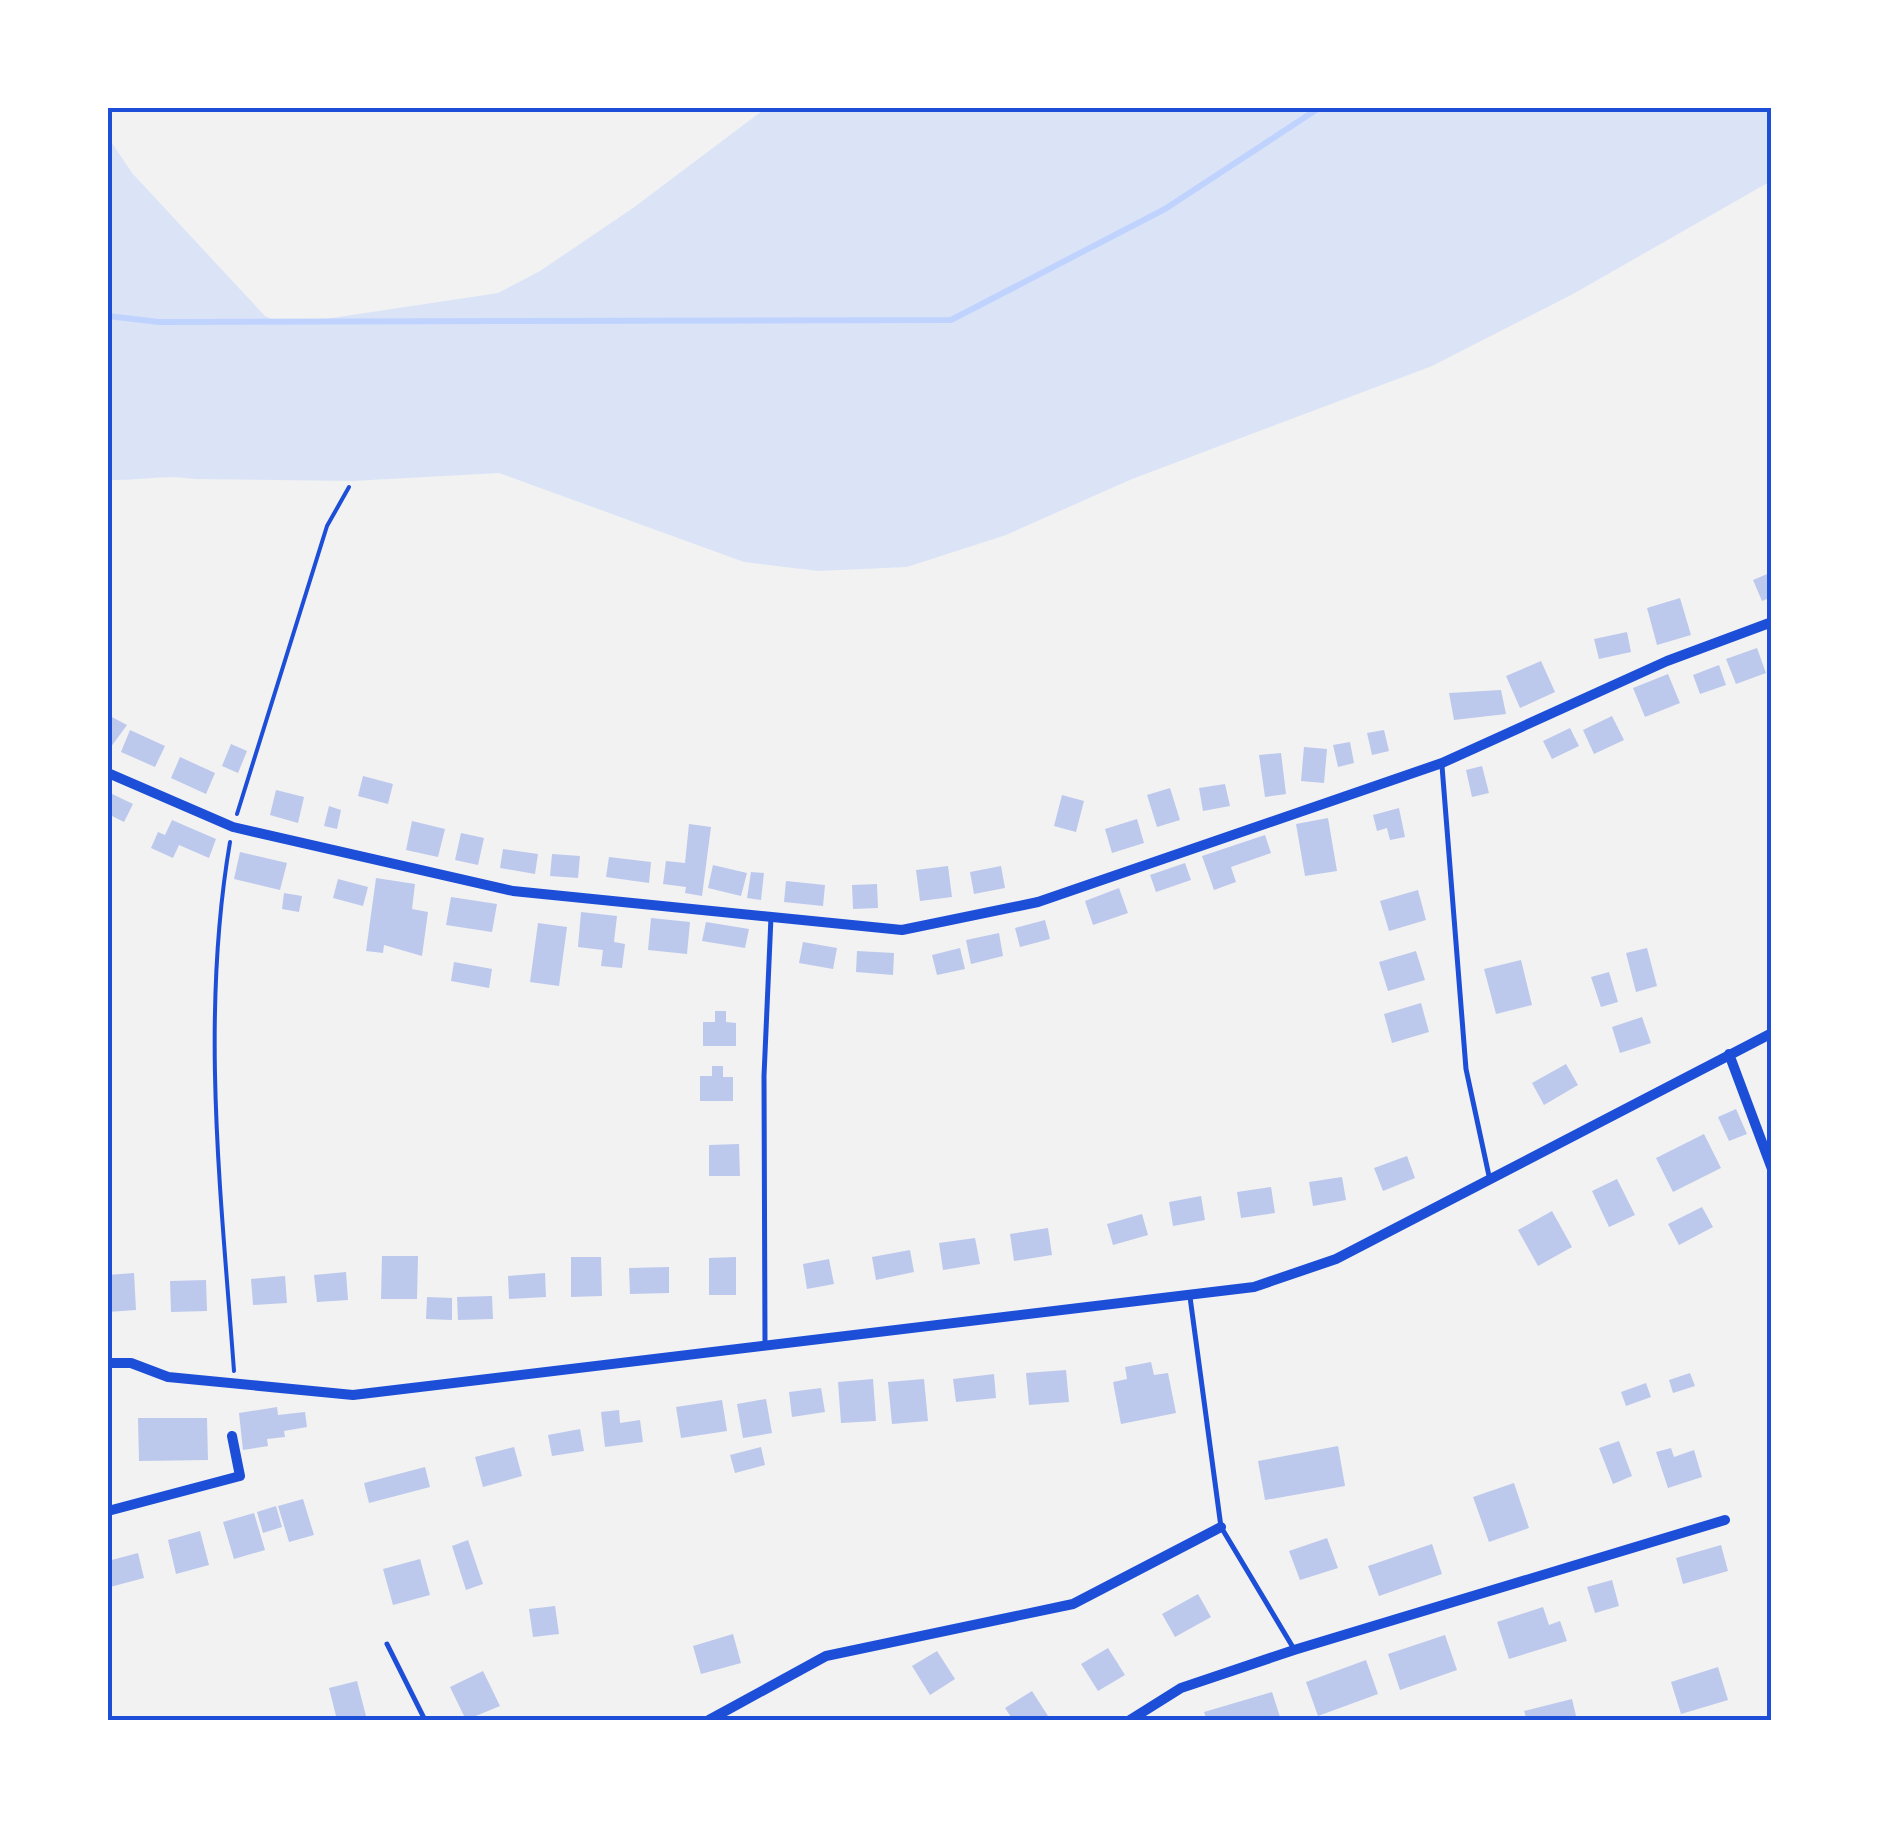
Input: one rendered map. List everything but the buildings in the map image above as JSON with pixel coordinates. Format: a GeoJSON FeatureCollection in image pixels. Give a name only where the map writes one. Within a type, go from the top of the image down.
{"type":"FeatureCollection","features":[{"type":"Feature","properties":{"kind":"street"},"geometry":{"type":"LineString","coordinates":[[108,773],[233,827],[512,891],[902,930],[1038,902],[1442,763],[1667,661],[1772,622]]}},
{"type":"Feature","properties":{"kind":"street"},"geometry":{"type":"LineString","coordinates":[[108,1363],[131,1363],[168,1377],[236,1386],[352,1395],[1254,1287],[1336,1259],[1772,1032]]}},
{"type":"Feature","properties":{"kind":"street"},"geometry":{"type":"LineString","coordinates":[[1729,1054],[1772,1169]]}},
{"type":"Feature","properties":{"kind":"street"},"geometry":{"type":"LineString","coordinates":[[108,1511],[240,1476],[232,1436]]}},
{"type":"Feature","properties":{"kind":"street"},"geometry":{"type":"LineString","coordinates":[[1130,1720],[1181,1688],[1294,1650],[1726,1520]]}},
{"type":"Feature","properties":{"kind":"street"},"geometry":{"type":"LineString","coordinates":[[709,1720],[826,1656],[1073,1604],[1221,1527]]}},
{"type":"Feature","properties":{"kind":"lane"},"geometry":{"type":"LineString","coordinates":[[1442,763],[1466,1070],[1490,1180]]}},
{"type":"Feature","properties":{"kind":"lane"},"geometry":{"type":"LineString","coordinates":[[765,1344],[764,1076],[772,917]]}},
{"type":"Feature","properties":{"kind":"lane"},"geometry":{"type":"LineString","coordinates":[[1189,1294],[1221,1527],[1294,1650]]}},
{"type":"Feature","properties":{"kind":"lane"},"geometry":{"type":"LineString","coordinates":[[387,1644],[425,1720]]}},
{"type":"Feature","properties":{"kind":"path"},"geometry":{"type":"LineString","coordinates":[[236,1386],[215,1145],[217,922],[233,827],[327,526],[349,487]]}},
{"type":"Feature","properties":{"kind":"shaded area"},"geometry":{"type":"Polygon","coordinates":[[[766,108],[1771,108],[1771,181],[1573,294],[1432,366],[1132,479],[1006,535],[907,567],[818,571],[744,562],[499,473],[353,481],[172,477],[108,480],[108,137],[132,173],[265,316],[275,321],[305,322],[498,293],[540,271],[633,208],[766,108]]]}},
{"type":"Feature","properties":{"kind":"waterway"},"geometry":{"type":"LineString","coordinates":[[108,316],[159,322],[951,320],[1165,209],[1319,108]]}}]}
